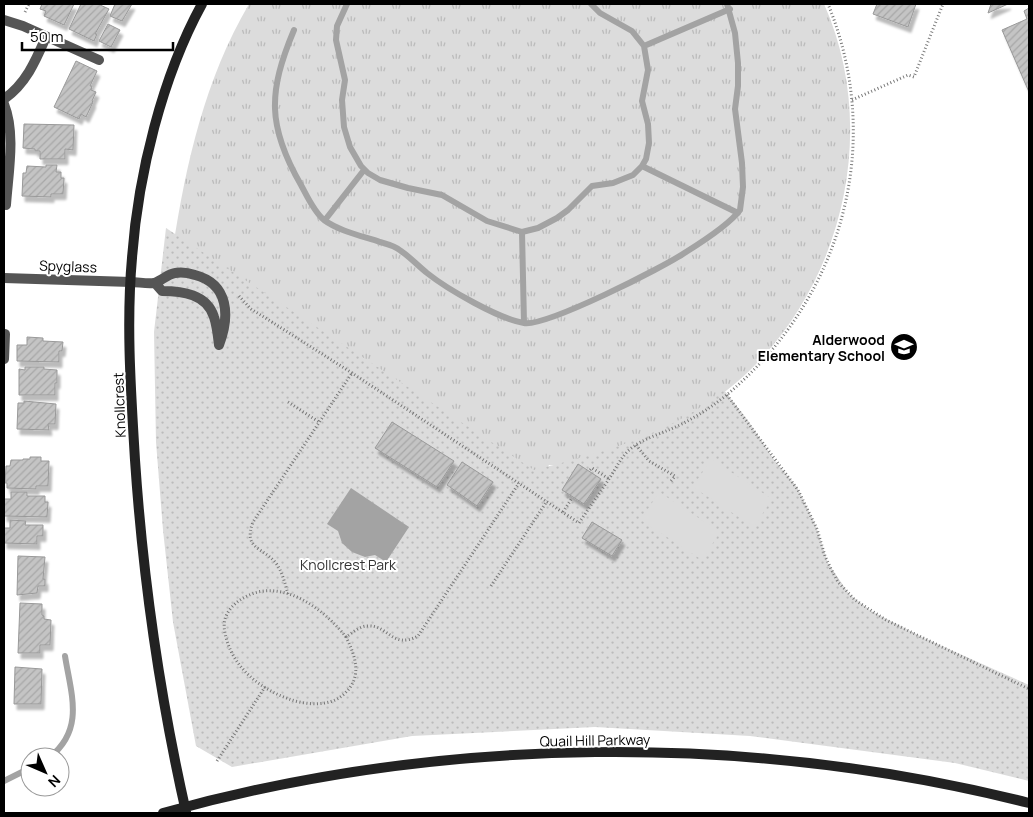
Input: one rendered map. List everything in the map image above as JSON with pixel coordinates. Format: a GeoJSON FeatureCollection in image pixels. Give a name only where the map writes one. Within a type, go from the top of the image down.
{"type":"FeatureCollection","features":[{"type":"Feature","properties":{"kind":"main road","name":"Knollcrest"},"geometry":{"type":"LineString","coordinates":[[186,810],[156,651],[144,569],[133,419],[131,282],[136,222],[151,142],[175,66],[202,4]]}},
{"type":"Feature","properties":{"kind":"main road","name":"Quail Hill Parkway"},"geometry":{"type":"LineString","coordinates":[[163,813],[186,810],[216,798],[370,770],[481,758],[586,753],[718,756],[828,765],[924,780],[991,793],[1029,803]]}},
{"type":"Feature","properties":{"kind":"street"},"geometry":{"type":"LineString","coordinates":[[4,20],[13,22],[99,60]]}},
{"type":"Feature","properties":{"kind":"street"},"geometry":{"type":"LineString","coordinates":[[4,99],[28,75],[36,62],[46,37]]}},
{"type":"Feature","properties":{"kind":"street"},"geometry":{"type":"LineString","coordinates":[[4,104],[9,118],[10,137],[6,205]]}},
{"type":"Feature","properties":{"kind":"street"},"geometry":{"type":"LineString","coordinates":[[176,273],[182,273],[201,276],[214,284],[221,294],[225,313],[225,329],[220,344],[214,317],[209,307],[189,293],[162,290],[155,283],[176,273]]}},
{"type":"Feature","properties":{"kind":"street","name":"Spyglass"},"geometry":{"type":"LineString","coordinates":[[4,278],[155,283]]}},
{"type":"Feature","properties":{"kind":"street"},"geometry":{"type":"LineString","coordinates":[[4,359],[5,334]]}},
{"type":"Feature","properties":{"kind":"path"},"geometry":{"type":"LineString","coordinates":[[235,290],[239,297],[252,309],[579,523],[623,456],[636,445],[690,419],[727,395],[760,366],[786,335],[810,298],[828,262],[835,244],[849,190],[854,144],[852,100],[843,46],[828,4]]}},
{"type":"Feature","properties":{"kind":"path"},"geometry":{"type":"LineString","coordinates":[[852,100],[908,76],[914,78],[943,4]]}},
{"type":"Feature","properties":{"kind":"path"},"geometry":{"type":"LineString","coordinates":[[288,594],[275,562],[253,545],[250,534],[252,522],[352,373]]}},
{"type":"Feature","properties":{"kind":"path"},"geometry":{"type":"LineString","coordinates":[[727,395],[798,490],[817,529],[824,556],[838,582],[855,600],[886,620],[1029,689]]}},
{"type":"Feature","properties":{"kind":"path"},"geometry":{"type":"LineString","coordinates":[[288,402],[319,422]]}},
{"type":"Feature","properties":{"kind":"path"},"geometry":{"type":"LineString","coordinates":[[636,445],[649,461],[675,476],[671,481]]}},
{"type":"Feature","properties":{"kind":"path"},"geometry":{"type":"LineString","coordinates":[[590,470],[592,468],[609,479]]}},
{"type":"Feature","properties":{"kind":"path"},"geometry":{"type":"LineString","coordinates":[[346,637],[367,626],[375,627],[399,640],[412,640],[418,636],[519,483]]}},
{"type":"Feature","properties":{"kind":"path"},"geometry":{"type":"LineString","coordinates":[[563,512],[572,498]]}},
{"type":"Feature","properties":{"kind":"path"},"geometry":{"type":"LineString","coordinates":[[491,586],[546,501]]}},
{"type":"Feature","properties":{"kind":"path"},"geometry":{"type":"LineString","coordinates":[[267,591],[288,594],[318,608],[346,637],[355,655],[356,670],[353,684],[341,697],[323,703],[291,700],[265,687],[249,676],[233,655],[224,631],[224,620],[232,607],[247,596],[257,592],[267,591]]}},
{"type":"Feature","properties":{"kind":"path"},"geometry":{"type":"LineString","coordinates":[[217,761],[265,687]]}},
{"type":"Feature","properties":{"kind":"green space"},"geometry":{"type":"Polygon","coordinates":[[[249,4],[824,4],[840,50],[849,97],[850,145],[844,193],[832,240],[813,284],[788,326],[757,363],[714,400],[692,415],[628,445],[561,465],[549,465],[534,489],[173,248],[184,185],[199,122],[220,62],[249,4]]]}},
{"type":"Feature","properties":{"kind":"green space","name":"Knollcrest Park"},"geometry":{"type":"Polygon","coordinates":[[[166,228],[534,470],[597,453],[638,439],[677,421],[724,390],[749,422],[775,461],[797,487],[816,526],[828,563],[849,594],[871,611],[924,638],[1029,685],[1029,781],[955,763],[750,736],[595,727],[412,736],[232,767],[196,746],[173,622],[156,442],[154,332],[166,228]]]}},
{"type":"Feature","properties":{"kind":"green space"},"geometry":{"type":"Polygon","coordinates":[[[711,459],[772,499],[754,527],[693,487],[711,459]]]}},
{"type":"Feature","properties":{"kind":"green space"},"geometry":{"type":"Polygon","coordinates":[[[659,492],[720,532],[702,560],[641,520],[659,492]]]}},
{"type":"Feature","properties":{"kind":"shaded area"},"geometry":{"type":"Polygon","coordinates":[[[351,488],[409,527],[386,562],[375,555],[365,557],[352,552],[342,543],[338,531],[327,524],[351,488]]]}},
{"type":"Feature","properties":{"kind":"building"},"geometry":{"type":"Polygon","coordinates":[[[42,4],[74,4],[64,25],[44,16],[46,11],[40,9],[42,4]]]}},
{"type":"Feature","properties":{"kind":"building"},"geometry":{"type":"Polygon","coordinates":[[[81,4],[98,4],[109,9],[95,34],[97,34],[94,41],[69,29],[81,4]]]}},
{"type":"Feature","properties":{"kind":"building"},"geometry":{"type":"Polygon","coordinates":[[[115,4],[132,4],[122,21],[110,16],[115,4]]]}},
{"type":"Feature","properties":{"kind":"building"},"geometry":{"type":"Polygon","coordinates":[[[877,4],[916,4],[908,27],[873,14],[877,4]]]}},
{"type":"Feature","properties":{"kind":"building"},"geometry":{"type":"Polygon","coordinates":[[[991,4],[1008,4],[988,13],[991,4]]]}},
{"type":"Feature","properties":{"kind":"building"},"geometry":{"type":"Polygon","coordinates":[[[1029,8],[1029,92],[1002,30],[1027,19],[1024,11],[1029,8]]]}},
{"type":"Feature","properties":{"kind":"building"},"geometry":{"type":"Polygon","coordinates":[[[108,24],[120,30],[111,47],[99,41],[108,24]]]}},
{"type":"Feature","properties":{"kind":"building"},"geometry":{"type":"Polygon","coordinates":[[[76,61],[97,71],[90,86],[92,86],[91,90],[96,92],[93,102],[86,117],[81,114],[79,119],[54,107],[76,61]]]}},
{"type":"Feature","properties":{"kind":"building"},"geometry":{"type":"Polygon","coordinates":[[[24,124],[74,125],[73,150],[65,149],[65,159],[40,159],[40,151],[23,148],[24,124]]]}},
{"type":"Feature","properties":{"kind":"building"},"geometry":{"type":"Polygon","coordinates":[[[46,165],[57,165],[56,172],[61,172],[61,178],[64,178],[63,194],[51,194],[51,197],[22,196],[23,173],[26,173],[27,166],[46,167],[46,165]]]}},
{"type":"Feature","properties":{"kind":"building"},"geometry":{"type":"Polygon","coordinates":[[[27,337],[43,338],[43,341],[63,342],[62,351],[59,351],[59,362],[17,361],[17,345],[27,345],[27,337]]]}},
{"type":"Feature","properties":{"kind":"building"},"geometry":{"type":"Polygon","coordinates":[[[25,367],[44,367],[44,369],[57,370],[55,395],[19,395],[19,369],[25,370],[25,367]]]}},
{"type":"Feature","properties":{"kind":"building"},"geometry":{"type":"Polygon","coordinates":[[[24,401],[56,404],[55,424],[48,424],[49,430],[17,429],[18,403],[24,403],[24,401]]]}},
{"type":"Feature","properties":{"kind":"building"},"geometry":{"type":"Polygon","coordinates":[[[392,422],[454,461],[437,487],[375,448],[392,422]]]}},
{"type":"Feature","properties":{"kind":"building"},"geometry":{"type":"Polygon","coordinates":[[[30,457],[41,457],[41,461],[49,461],[48,486],[36,486],[36,489],[7,488],[7,483],[5,483],[6,466],[10,466],[11,460],[30,459],[30,457]]]}},
{"type":"Feature","properties":{"kind":"building"},"geometry":{"type":"Polygon","coordinates":[[[462,462],[493,482],[477,506],[447,485],[462,462]]]}},
{"type":"Feature","properties":{"kind":"building"},"geometry":{"type":"Polygon","coordinates":[[[578,464],[601,479],[584,504],[562,490],[578,464]]]}},
{"type":"Feature","properties":{"kind":"building"},"geometry":{"type":"Polygon","coordinates":[[[11,492],[27,492],[27,496],[45,496],[45,502],[48,502],[47,517],[4,516],[4,499],[11,499],[11,492]]]}},
{"type":"Feature","properties":{"kind":"building"},"geometry":{"type":"Polygon","coordinates":[[[10,520],[26,521],[25,525],[43,525],[43,536],[37,536],[37,544],[4,543],[4,528],[10,528],[10,520]]]}},
{"type":"Feature","properties":{"kind":"building"},"geometry":{"type":"Polygon","coordinates":[[[592,522],[622,540],[612,556],[582,538],[592,522]]]}},
{"type":"Feature","properties":{"kind":"building"},"geometry":{"type":"Polygon","coordinates":[[[18,556],[45,557],[43,579],[45,579],[45,586],[38,586],[37,593],[17,595],[18,556]]]}},
{"type":"Feature","properties":{"kind":"building"},"geometry":{"type":"Polygon","coordinates":[[[20,603],[42,604],[44,619],[51,620],[50,645],[40,645],[40,653],[18,653],[20,603]]]}},
{"type":"Feature","properties":{"kind":"building"},"geometry":{"type":"Polygon","coordinates":[[[15,667],[42,669],[41,704],[14,704],[15,667]]]}},
{"type":"Feature","properties":{"kind":"waterway"},"geometry":{"type":"LineString","coordinates":[[347,4],[337,26],[336,40],[345,80],[342,100],[344,127],[350,147],[361,166],[380,180],[442,195],[487,221],[522,232],[538,228],[557,218],[568,210],[592,186],[613,183],[633,175],[646,159],[649,143],[648,124],[642,101],[648,70],[644,46],[632,31],[600,13],[591,4]]}},
{"type":"Feature","properties":{"kind":"waterway"},"geometry":{"type":"LineString","coordinates":[[294,30],[279,72],[275,109],[277,126],[290,164],[317,213],[324,220],[337,227],[396,248],[436,280],[460,295],[501,316],[524,323],[536,322],[556,316],[605,295],[674,260],[722,227],[740,210],[743,187],[742,163],[735,109],[738,63],[735,33],[727,4]]}},
{"type":"Feature","properties":{"kind":"waterway"},"geometry":{"type":"LineString","coordinates":[[644,46],[730,9]]}},
{"type":"Feature","properties":{"kind":"waterway"},"geometry":{"type":"LineString","coordinates":[[642,166],[738,213]]}},
{"type":"Feature","properties":{"kind":"waterway"},"geometry":{"type":"LineString","coordinates":[[325,220],[364,170]]}},
{"type":"Feature","properties":{"kind":"waterway"},"geometry":{"type":"LineString","coordinates":[[522,232],[524,323]]}},
{"type":"Feature","properties":{"kind":"waterway"},"geometry":{"type":"LineString","coordinates":[[60,747],[68,735],[72,723],[73,710],[65,656]]}},
{"type":"Feature","properties":{"kind":"waterway"},"geometry":{"type":"LineString","coordinates":[[4,781],[20,773]]}},
{"type":"Feature","properties":{"kind":"place","name":"Alderwood Elementary School"},"geometry":{"type":"Point","coordinates":[904,347]}}]}
